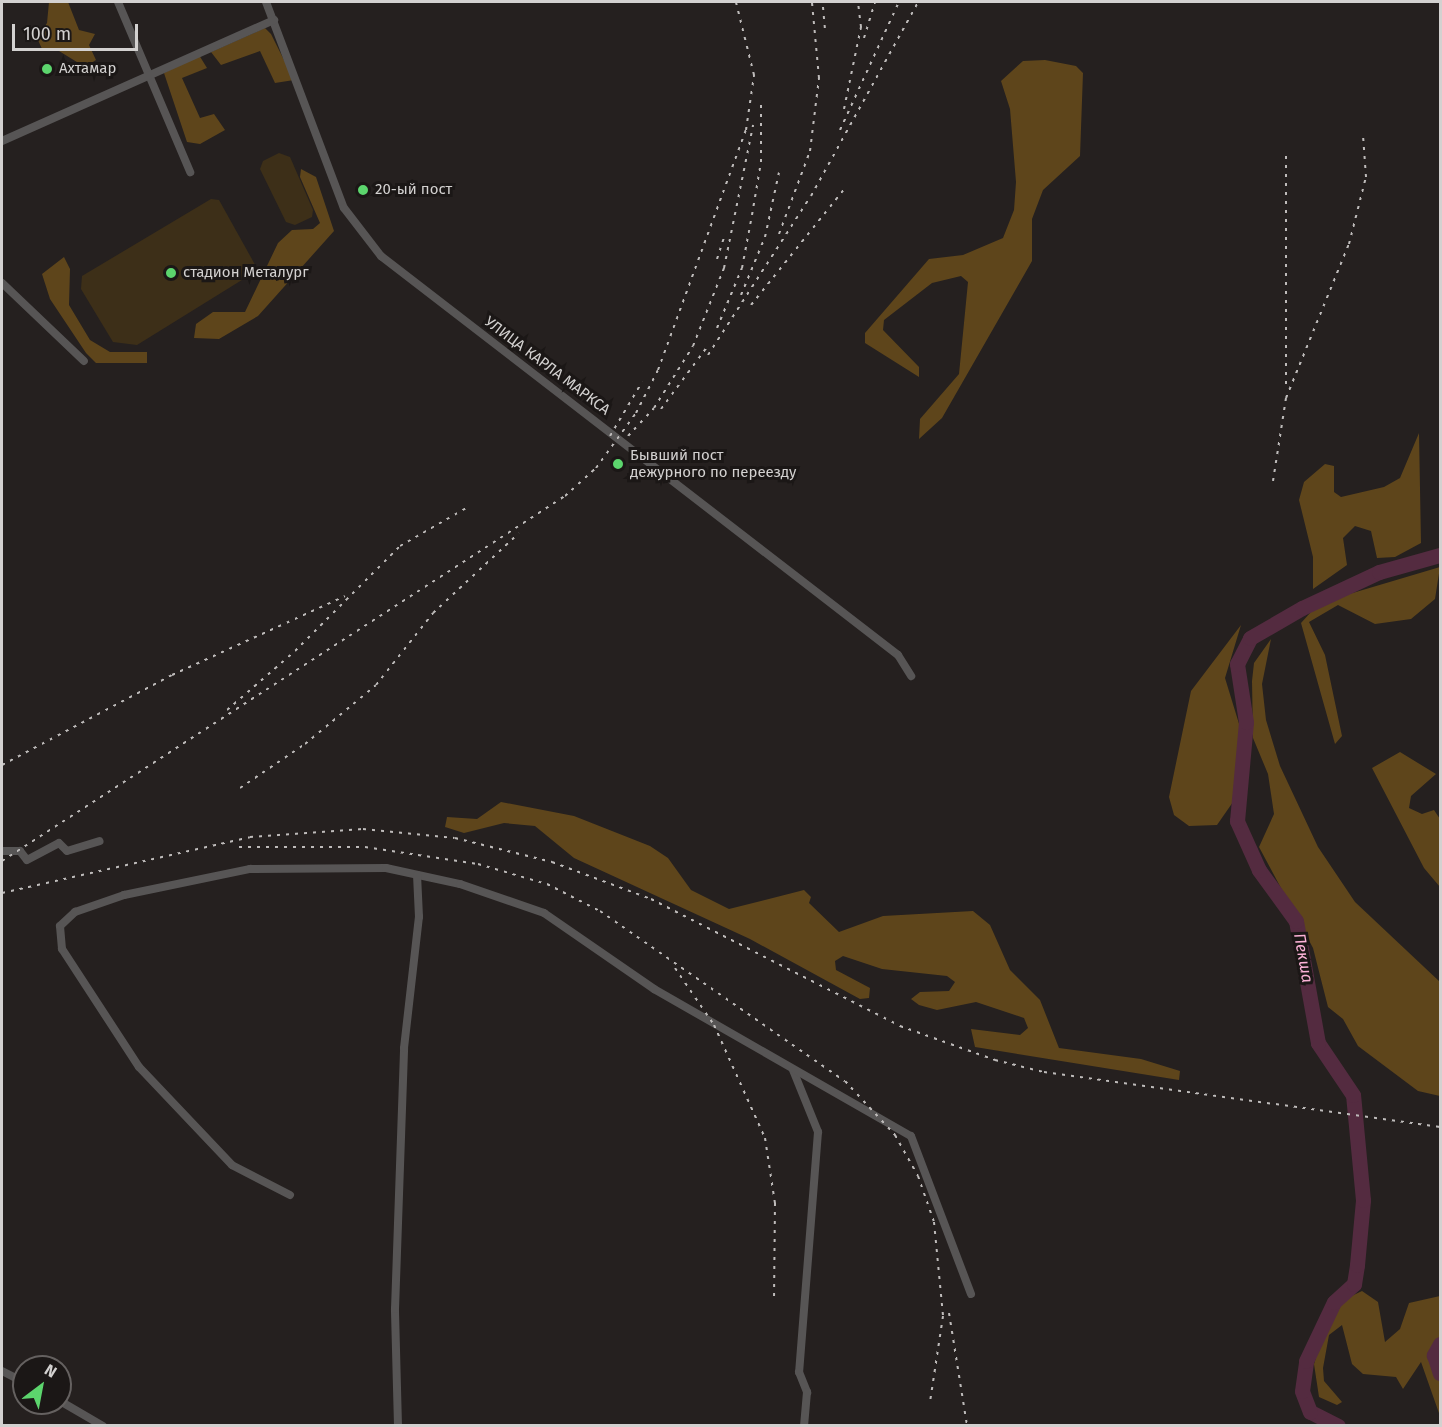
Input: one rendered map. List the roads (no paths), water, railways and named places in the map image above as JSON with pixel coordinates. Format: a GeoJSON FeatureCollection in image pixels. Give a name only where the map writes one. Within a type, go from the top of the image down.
{"type":"FeatureCollection","features":[{"type":"Feature","properties":{"kind":"street"},"geometry":{"type":"LineString","coordinates":[[118,2],[190,172]]}},
{"type":"Feature","properties":{"kind":"street","name":"УЛИЦА КАРЛА МАРКСА"},"geometry":{"type":"LineString","coordinates":[[266,2],[344,208],[381,256],[898,655],[911,676]]}},
{"type":"Feature","properties":{"kind":"street"},"geometry":{"type":"LineString","coordinates":[[2,141],[274,20]]}},
{"type":"Feature","properties":{"kind":"street"},"geometry":{"type":"LineString","coordinates":[[2,283],[84,361]]}},
{"type":"Feature","properties":{"kind":"street"},"geometry":{"type":"LineString","coordinates":[[2,851],[20,851],[27,860],[59,843],[67,851],[100,841]]}},
{"type":"Feature","properties":{"kind":"street"},"geometry":{"type":"LineString","coordinates":[[290,1195],[232,1165],[139,1067],[62,949],[60,926],[75,912],[124,895],[250,869],[386,868],[460,884],[544,912],[654,989],[910,1136],[971,1294]]}},
{"type":"Feature","properties":{"kind":"street"},"geometry":{"type":"LineString","coordinates":[[398,1425],[395,1309],[404,1048],[419,918],[417,875]]}},
{"type":"Feature","properties":{"kind":"street"},"geometry":{"type":"LineString","coordinates":[[792,1070],[818,1132],[799,1372],[807,1392],[804,1425]]}},
{"type":"Feature","properties":{"kind":"street"},"geometry":{"type":"LineString","coordinates":[[72,1408],[103,1425]]}},
{"type":"Feature","properties":{"kind":"waterway","name":"Пекша"},"geometry":{"type":"LineString","coordinates":[[1338,1426],[1310,1412],[1302,1391],[1306,1361],[1334,1302],[1354,1284],[1363,1200],[1353,1095],[1318,1043],[1296,921],[1259,870],[1237,821],[1246,722],[1237,664],[1250,638],[1302,608],[1379,572],[1440,555]]}},
{"type":"Feature","properties":{"kind":"waterway","name":"Пекша"},"geometry":{"type":"LineString","coordinates":[[1440,1344],[1434,1355],[1440,1373]]}},
{"type":"Feature","properties":{"kind":"railway"},"geometry":{"type":"LineString","coordinates":[[2,861],[565,496],[596,468],[636,413],[658,370],[746,130],[754,75],[736,2]]}},
{"type":"Feature","properties":{"kind":"railway"},"geometry":{"type":"LineString","coordinates":[[779,234],[810,151],[819,78],[812,2]]}},
{"type":"Feature","properties":{"kind":"railway"},"geometry":{"type":"LineString","coordinates":[[844,109],[861,27],[858,2]]}},
{"type":"Feature","properties":{"kind":"railway"},"geometry":{"type":"LineString","coordinates":[[864,38],[875,2]]}},
{"type":"Feature","properties":{"kind":"railway"},"geometry":{"type":"LineString","coordinates":[[840,130],[899,2]]}},
{"type":"Feature","properties":{"kind":"railway"},"geometry":{"type":"LineString","coordinates":[[708,355],[811,196],[918,2]]}},
{"type":"Feature","properties":{"kind":"railway"},"geometry":{"type":"LineString","coordinates":[[823,7],[825,31]]}},
{"type":"Feature","properties":{"kind":"railway"},"geometry":{"type":"LineString","coordinates":[[717,328],[742,268],[761,162],[761,100]]}},
{"type":"Feature","properties":{"kind":"railway"},"geometry":{"type":"LineString","coordinates":[[628,436],[654,408],[693,346],[724,268],[753,125]]}},
{"type":"Feature","properties":{"kind":"railway"},"geometry":{"type":"LineString","coordinates":[[1273,481],[1286,398],[1349,244],[1366,177],[1363,135]]}},
{"type":"Feature","properties":{"kind":"railway"},"geometry":{"type":"LineString","coordinates":[[1286,156],[1286,390]]}},
{"type":"Feature","properties":{"kind":"railway"},"geometry":{"type":"LineString","coordinates":[[741,295],[765,237],[779,172]]}},
{"type":"Feature","properties":{"kind":"railway"},"geometry":{"type":"LineString","coordinates":[[751,305],[846,187]]}},
{"type":"Feature","properties":{"kind":"railway"},"geometry":{"type":"LineString","coordinates":[[717,259],[725,234]]}},
{"type":"Feature","properties":{"kind":"railway"},"geometry":{"type":"LineString","coordinates":[[661,409],[707,347]]}},
{"type":"Feature","properties":{"kind":"railway"},"geometry":{"type":"LineString","coordinates":[[610,436],[642,382]]}},
{"type":"Feature","properties":{"kind":"railway"},"geometry":{"type":"LineString","coordinates":[[227,710],[295,651],[400,546],[468,507]]}},
{"type":"Feature","properties":{"kind":"railway"},"geometry":{"type":"LineString","coordinates":[[240,788],[305,744],[376,685],[433,613],[519,533]]}},
{"type":"Feature","properties":{"kind":"railway"},"geometry":{"type":"LineString","coordinates":[[2,765],[172,675],[345,596]]}},
{"type":"Feature","properties":{"kind":"railway"},"geometry":{"type":"LineString","coordinates":[[2,893],[250,837],[363,829],[455,838],[552,862],[651,899],[900,1026],[995,1060],[1044,1072],[1440,1127]]}},
{"type":"Feature","properties":{"kind":"railway"},"geometry":{"type":"LineString","coordinates":[[239,847],[365,847],[478,864],[547,884],[600,911],[845,1081],[895,1135],[918,1176],[934,1222],[943,1316],[930,1402]]}},
{"type":"Feature","properties":{"kind":"railway"},"geometry":{"type":"LineString","coordinates":[[675,968],[714,1025],[765,1138],[775,1203],[774,1298]]}},
{"type":"Feature","properties":{"kind":"railway"},"geometry":{"type":"LineString","coordinates":[[949,1313],[967,1426]]}},
{"type":"Feature","properties":{"kind":"place","name":"Ахтамар"},"geometry":{"type":"Point","coordinates":[47,69]}},
{"type":"Feature","properties":{"kind":"place","name":"20-ый пост"},"geometry":{"type":"Point","coordinates":[363,190]}},
{"type":"Feature","properties":{"kind":"place","name":"стадион Металург"},"geometry":{"type":"Point","coordinates":[171,273]}},
{"type":"Feature","properties":{"kind":"place","name":"Бывший пост дежурного по переезду"},"geometry":{"type":"Point","coordinates":[618,464]}}]}
